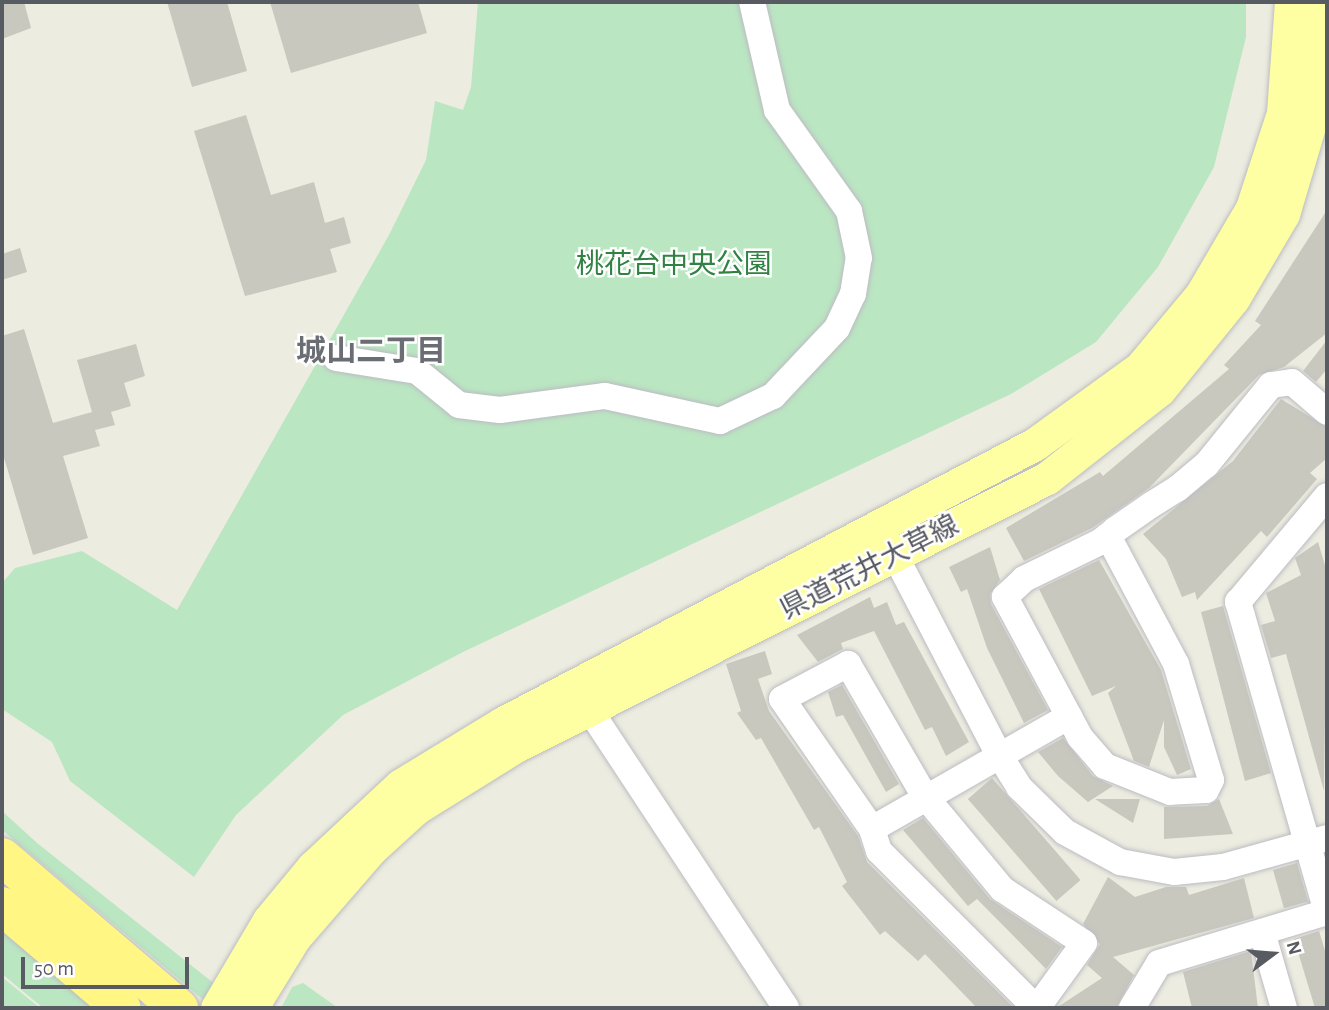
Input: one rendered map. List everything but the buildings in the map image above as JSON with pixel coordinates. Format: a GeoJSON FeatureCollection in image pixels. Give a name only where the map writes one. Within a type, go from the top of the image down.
{"type":"FeatureCollection","features":[{"type":"Feature","properties":{"kind":"highway"},"geometry":{"type":"LineString","coordinates":[[2,857],[179,1008]]}},
{"type":"Feature","properties":{"kind":"highway"},"geometry":{"type":"LineString","coordinates":[[2,906],[122,1008]]}},
{"type":"Feature","properties":{"kind":"main road","name":"県道荒井大草線"},"geometry":{"type":"LineString","coordinates":[[217,1008],[269,920],[313,867],[401,785],[503,723],[880,527],[1089,410],[1174,331],[1229,251],[1269,161],[1289,73],[1291,2]]}},
{"type":"Feature","properties":{"kind":"main road","name":"県道荒井大草線"},"geometry":{"type":"LineString","coordinates":[[251,1008],[294,938],[372,848],[416,808],[589,709],[1048,478],[1105,437],[1196,350],[1257,264],[1283,214],[1312,116],[1321,2]]}},
{"type":"Feature","properties":{"kind":"street"},"geometry":{"type":"LineString","coordinates":[[336,358],[417,371],[459,404],[487,409],[605,396],[720,421],[773,396],[836,328],[853,294],[859,258],[849,211],[777,110],[752,2]]}},
{"type":"Feature","properties":{"kind":"street"},"geometry":{"type":"LineString","coordinates":[[1108,536],[1176,664],[1211,780],[1206,790],[1170,792],[1124,778],[1105,765],[1069,716],[1005,597],[1024,579],[1108,536],[1206,466],[1270,385],[1292,382],[1327,412]]}},
{"type":"Feature","properties":{"kind":"street"},"geometry":{"type":"LineString","coordinates":[[1132,1008],[1159,963],[1327,912],[1317,841],[1238,602],[1326,503]]}},
{"type":"Feature","properties":{"kind":"street"},"geometry":{"type":"LineString","coordinates":[[880,527],[998,753],[1019,787],[1065,832],[1120,862],[1195,871],[1317,841]]}},
{"type":"Feature","properties":{"kind":"street"},"geometry":{"type":"LineString","coordinates":[[848,664],[924,795],[1002,889],[1084,943],[1036,1008],[912,888],[879,851],[872,830],[782,699],[848,664]]}},
{"type":"Feature","properties":{"kind":"street"},"geometry":{"type":"LineString","coordinates":[[589,709],[786,1008]]}},
{"type":"Feature","properties":{"kind":"street"},"geometry":{"type":"LineString","coordinates":[[872,830],[924,795],[1069,716]]}},
{"type":"Feature","properties":{"kind":"street"},"geometry":{"type":"LineString","coordinates":[[1262,932],[1284,1008]]}},
{"type":"Feature","properties":{"kind":"green space","name":"桃花台中央公園"},"geometry":{"type":"Polygon","coordinates":[[[478,2],[1246,2],[1246,37],[1214,167],[1158,267],[1096,342],[1011,394],[463,652],[343,715],[236,815],[194,877],[70,781],[52,742],[2,709],[2,583],[15,568],[82,551],[177,610],[389,235],[426,160],[435,101],[463,110],[471,87],[478,2]]]}},
{"type":"Feature","properties":{"kind":"green space"},"geometry":{"type":"Polygon","coordinates":[[[2,811],[37,843],[245,1008],[213,1008],[2,830],[2,811]]]}},
{"type":"Feature","properties":{"kind":"green space"},"geometry":{"type":"Polygon","coordinates":[[[2,928],[97,1008],[43,1008],[2,974],[2,928]]]}},
{"type":"Feature","properties":{"kind":"green space"},"geometry":{"type":"Polygon","coordinates":[[[2,977],[40,1008],[2,1008],[2,977]]]}},
{"type":"Feature","properties":{"kind":"green space"},"geometry":{"type":"Polygon","coordinates":[[[303,983],[338,1008],[281,1008],[292,987],[303,983]]]}},
{"type":"Feature","properties":{"kind":"district","name":"城山二丁目"},"geometry":{"type":"Point","coordinates":[371,352]}}]}
